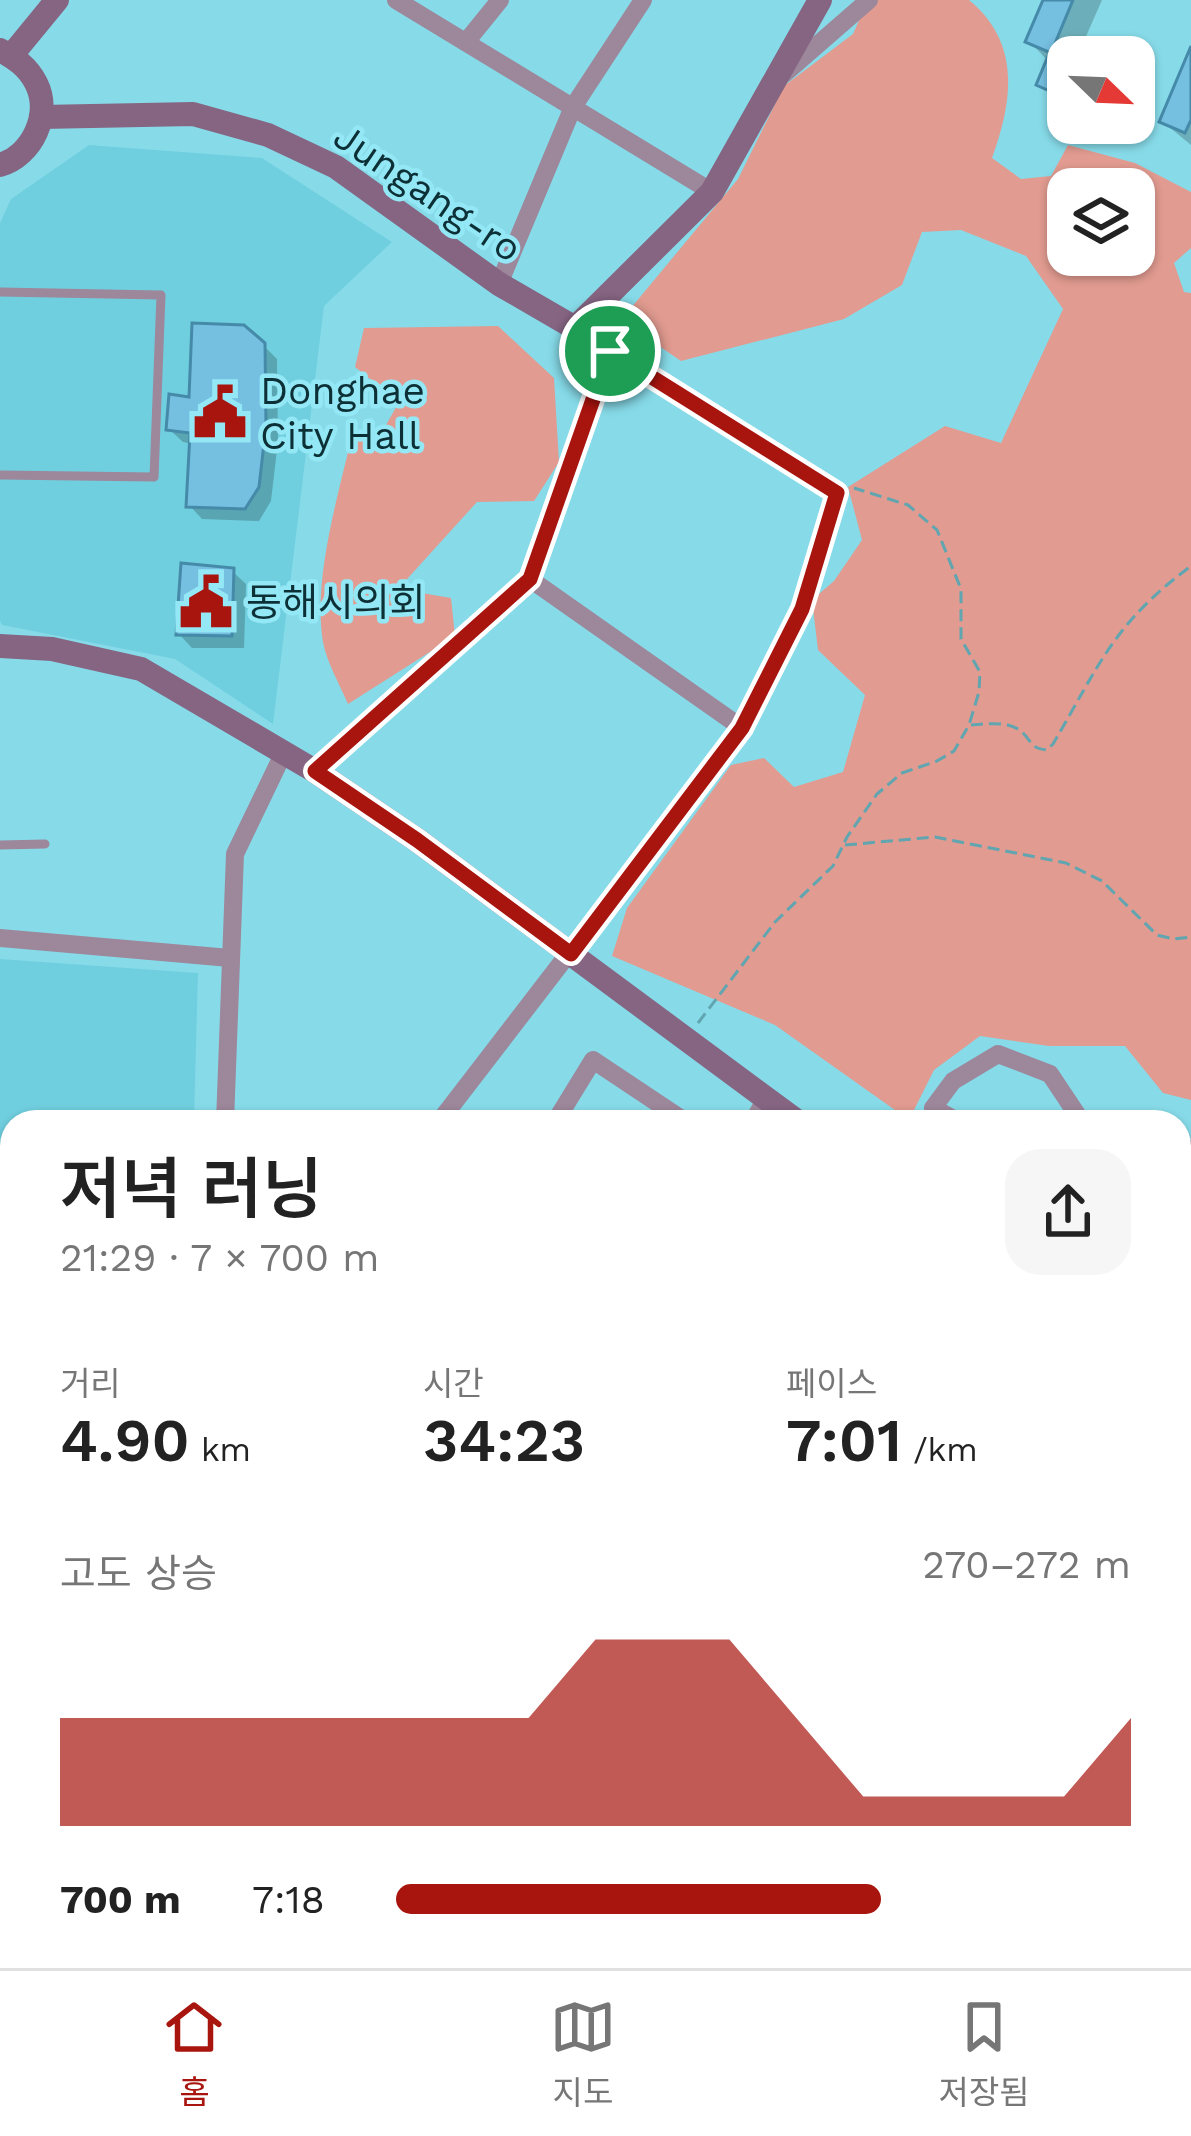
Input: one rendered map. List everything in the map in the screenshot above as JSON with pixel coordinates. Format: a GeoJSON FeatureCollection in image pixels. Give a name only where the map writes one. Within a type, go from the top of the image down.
{"type":"FeatureCollection","features":[{"type":"Feature","properties":{"kind":"street"},"geometry":{"type":"LineString","coordinates":[[0,165],[26,149],[41,117],[36,82],[6,53],[57,0]]}},
{"type":"Feature","properties":{"kind":"street"},"geometry":{"type":"LineString","coordinates":[[396,0],[712,192]]}},
{"type":"Feature","properties":{"kind":"street"},"geometry":{"type":"LineString","coordinates":[[466,42],[500,0]]}},
{"type":"Feature","properties":{"kind":"street"},"geometry":{"type":"LineString","coordinates":[[499,284],[573,107],[643,0]]}},
{"type":"Feature","properties":{"kind":"street"},"geometry":{"type":"LineString","coordinates":[[448,1110],[742,728],[802,609],[837,493],[575,328],[712,192],[820,0]]}},
{"type":"Feature","properties":{"kind":"street"},"geometry":{"type":"LineString","coordinates":[[772,85],[869,0]]}},
{"type":"Feature","properties":{"kind":"street","name":"Jungang-ro"},"geometry":{"type":"LineString","coordinates":[[41,117],[193,114],[268,135],[336,167],[499,284],[575,328]]}},
{"type":"Feature","properties":{"kind":"street"},"geometry":{"type":"LineString","coordinates":[[315,771],[530,579],[610,351]]}},
{"type":"Feature","properties":{"kind":"street"},"geometry":{"type":"LineString","coordinates":[[530,579],[742,728]]}},
{"type":"Feature","properties":{"kind":"street"},"geometry":{"type":"LineString","coordinates":[[0,646],[52,649],[141,669],[284,752],[417,840],[782,1110]]}},
{"type":"Feature","properties":{"kind":"street"},"geometry":{"type":"LineString","coordinates":[[225,1110],[235,854],[284,752]]}},
{"type":"Feature","properties":{"kind":"street"},"geometry":{"type":"LineString","coordinates":[[0,938],[230,958]]}},
{"type":"Feature","properties":{"kind":"street"},"geometry":{"type":"LineString","coordinates":[[932,1110],[952,1081],[998,1054],[1050,1074],[1074,1110]]}},
{"type":"Feature","properties":{"kind":"street"},"geometry":{"type":"LineString","coordinates":[[562,1110],[593,1060],[656,1110]]}},
{"type":"Feature","properties":{"kind":"street"},"geometry":{"type":"LineString","coordinates":[[760,1110],[766,1098]]}},
{"type":"Feature","properties":{"kind":"lane"},"geometry":{"type":"LineString","coordinates":[[0,292],[160,295],[154,477],[0,475]]}},
{"type":"Feature","properties":{"kind":"lane"},"geometry":{"type":"LineString","coordinates":[[0,844],[45,844]]}},
{"type":"Feature","properties":{"kind":"path"},"geometry":{"type":"LineString","coordinates":[[687,1039],[775,922],[833,866],[861,815],[885,786],[910,768],[946,758],[969,725],[980,672],[963,647],[961,589],[937,530],[915,509],[899,502],[837,483],[828,487]]}},
{"type":"Feature","properties":{"kind":"path"},"geometry":{"type":"LineString","coordinates":[[969,725],[1017,729],[1030,745],[1047,749],[1120,630],[1156,592],[1191,566]]}},
{"type":"Feature","properties":{"kind":"path"},"geometry":{"type":"LineString","coordinates":[[844,845],[934,837],[1066,862],[1102,880],[1157,935],[1191,938]]}},
{"type":"Feature","properties":{"kind":"shaded area"},"geometry":{"type":"Polygon","coordinates":[[[868,0],[969,0],[997,35],[1008,73],[1005,115],[992,158],[1021,179],[1047,176],[1047,276],[1155,276],[1155,173],[1191,192],[1191,248],[1174,263],[1184,292],[1191,293],[1191,1100],[1163,1093],[1125,1046],[1049,1046],[980,1036],[934,1070],[914,1110],[895,1110],[775,1025],[612,956],[627,908],[731,765],[764,758],[794,787],[843,772],[865,695],[818,650],[812,600],[834,581],[862,540],[848,487],[945,426],[1001,443],[1063,309],[1026,256],[961,230],[922,232],[902,285],[844,319],[681,361],[621,320],[738,179],[784,86],[853,34],[868,0]]]}},
{"type":"Feature","properties":{"kind":"shaded area"},"geometry":{"type":"Polygon","coordinates":[[[89,145],[262,158],[392,242],[324,306],[273,724],[175,659],[0,621],[0,223],[11,199],[89,145]]]}},
{"type":"Feature","properties":{"kind":"shaded area"},"geometry":{"type":"Polygon","coordinates":[[[1068,145],[1145,168],[1055,168],[1068,145]]]}},
{"type":"Feature","properties":{"kind":"shaded area"},"geometry":{"type":"Polygon","coordinates":[[[498,326],[554,378],[559,462],[534,501],[477,502],[398,589],[451,598],[455,636],[348,704],[323,642],[321,594],[328,543],[350,444],[386,425],[399,402],[355,367],[364,328],[498,326]]]}},
{"type":"Feature","properties":{"kind":"shaded area"},"geometry":{"type":"Polygon","coordinates":[[[0,959],[198,973],[194,1110],[0,1110],[0,959]]]}},
{"type":"Feature","properties":{"kind":"building"},"geometry":{"type":"Polygon","coordinates":[[[1043,0],[1073,0],[1058,36],[1047,36],[1047,51],[1025,42],[1043,0]]]}},
{"type":"Feature","properties":{"kind":"building"},"geometry":{"type":"Polygon","coordinates":[[[1191,46],[1191,120],[1185,133],[1159,122],[1191,46]]]}},
{"type":"Feature","properties":{"kind":"building"},"geometry":{"type":"Polygon","coordinates":[[[1047,58],[1047,90],[1036,85],[1047,58]]]}},
{"type":"Feature","properties":{"kind":"building"},"geometry":{"type":"Polygon","coordinates":[[[192,323],[244,325],[265,343],[266,426],[259,487],[245,509],[186,507],[190,433],[166,430],[169,394],[189,397],[192,323]]]}},
{"type":"Feature","properties":{"kind":"building","name":"동해시의회"},"geometry":{"type":"Polygon","coordinates":[[[181,563],[234,568],[232,636],[176,635],[181,563]]]}},
{"type":"Feature","properties":{"kind":"place","name":"Donghae City Hall"},"geometry":{"type":"Point","coordinates":[220,412]}},
{"type":"Feature","properties":{"kind":"place","name":"동해시의회"},"geometry":{"type":"Point","coordinates":[206,602]}},
{"type":"Feature","properties":{"kind":"route"},"geometry":{"type":"LineString","coordinates":[[610,351],[837,493],[802,609],[742,728],[571,954],[315,771],[530,579],[610,351]]}}]}
